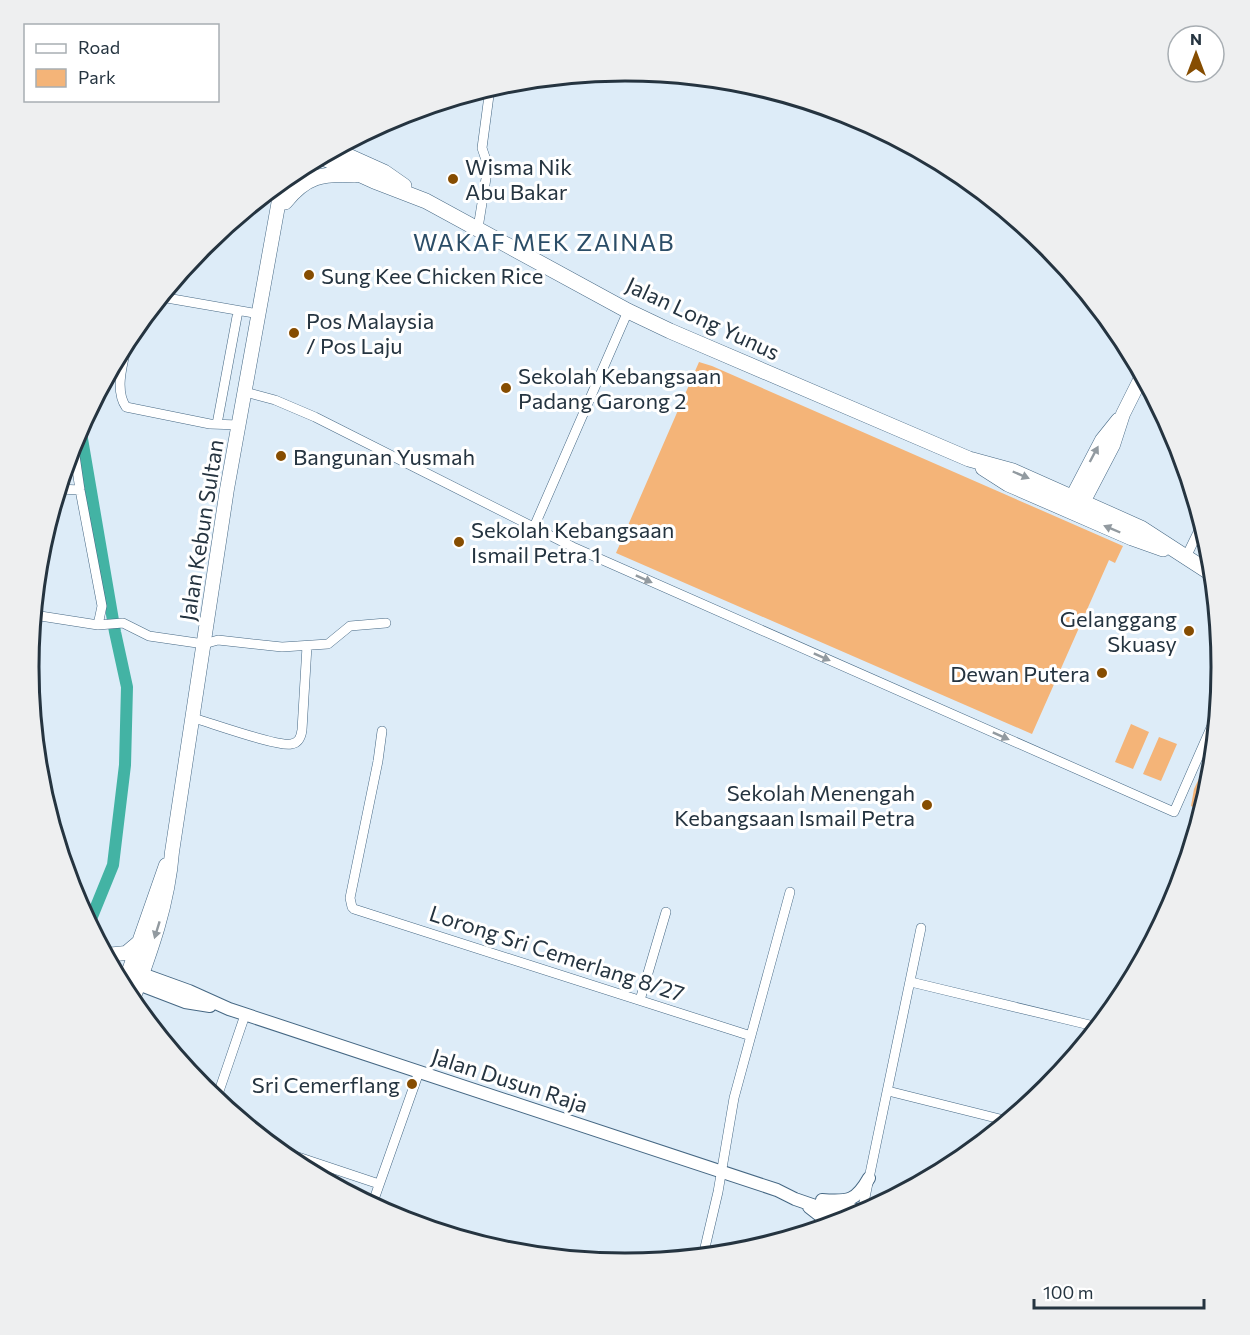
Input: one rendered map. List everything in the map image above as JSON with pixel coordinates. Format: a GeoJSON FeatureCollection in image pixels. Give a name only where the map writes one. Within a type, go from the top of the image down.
{"type":"FeatureCollection","features":[{"type":"Feature","properties":{"kind":"main road","name":"Jalan Long Yunus"},"geometry":{"type":"LineString","coordinates":[[344,153],[384,172],[426,201]]}},
{"type":"Feature","properties":{"kind":"main road","name":"Jalan Long Yunus"},"geometry":{"type":"LineString","coordinates":[[330,161],[426,201],[628,311],[681,336],[969,459],[1012,471],[1132,538],[1186,557],[1202,568]]}},
{"type":"Feature","properties":{"kind":"main road"},"geometry":{"type":"LineString","coordinates":[[281,195],[307,180],[323,175],[361,175]]}},
{"type":"Feature","properties":{"kind":"main road","name":"Jalan Kebun Sultan"},"geometry":{"type":"LineString","coordinates":[[129,978],[164,908],[170,879],[172,852],[227,489],[281,195]]}},
{"type":"Feature","properties":{"kind":"main road"},"geometry":{"type":"LineString","coordinates":[[1075,505],[1102,440],[1123,414],[1138,384]]}},
{"type":"Feature","properties":{"kind":"main road","name":"Jalan Kebun Sultan"},"geometry":{"type":"LineString","coordinates":[[129,978],[159,882],[172,852]]}},
{"type":"Feature","properties":{"kind":"main road"},"geometry":{"type":"LineString","coordinates":[[115,954],[126,953],[141,940]]}},
{"type":"Feature","properties":{"kind":"street"},"geometry":{"type":"LineString","coordinates":[[478,228],[488,166],[482,148],[489,98]]}},
{"type":"Feature","properties":{"kind":"street"},"geometry":{"type":"LineString","coordinates":[[170,299],[259,314]]}},
{"type":"Feature","properties":{"kind":"street"},"geometry":{"type":"LineString","coordinates":[[216,424],[238,311]]}},
{"type":"Feature","properties":{"kind":"street"},"geometry":{"type":"LineString","coordinates":[[534,527],[628,311]]}},
{"type":"Feature","properties":{"kind":"street"},"geometry":{"type":"LineString","coordinates":[[124,364],[121,382],[122,398],[126,407],[216,424],[239,425]]}},
{"type":"Feature","properties":{"kind":"street"},"geometry":{"type":"LineString","coordinates":[[245,392],[275,400],[315,417],[581,551],[1174,812],[1207,738]]}},
{"type":"Feature","properties":{"kind":"street"},"geometry":{"type":"LineString","coordinates":[[76,463],[102,606],[102,625]]}},
{"type":"Feature","properties":{"kind":"street"},"geometry":{"type":"LineString","coordinates":[[67,489],[80,490]]}},
{"type":"Feature","properties":{"kind":"street"},"geometry":{"type":"LineString","coordinates":[[1186,557],[1196,536]]}},
{"type":"Feature","properties":{"kind":"street"},"geometry":{"type":"LineString","coordinates":[[41,616],[102,625],[123,623],[149,636],[204,644],[218,640],[276,647],[332,642],[350,626],[387,623]]}},
{"type":"Feature","properties":{"kind":"street"},"geometry":{"type":"LineString","coordinates":[[193,718],[277,743],[297,742],[302,730],[307,646]]}},
{"type":"Feature","properties":{"kind":"street","name":"Lorong Sri Cemerlang 8/27"},"geometry":{"type":"LineString","coordinates":[[382,731],[350,898],[352,907],[357,911],[751,1036]]}},
{"type":"Feature","properties":{"kind":"street"},"geometry":{"type":"LineString","coordinates":[[705,1247],[722,1172],[734,1098],[790,892]]}},
{"type":"Feature","properties":{"kind":"street"},"geometry":{"type":"LineString","coordinates":[[640,1000],[666,912]]}},
{"type":"Feature","properties":{"kind":"street"},"geometry":{"type":"LineString","coordinates":[[862,1203],[888,1092],[921,928]]}},
{"type":"Feature","properties":{"kind":"street","name":"Jalan Dusun Raja"},"geometry":{"type":"LineString","coordinates":[[129,978],[189,991],[229,1010],[777,1190],[802,1202],[843,1211]]}},
{"type":"Feature","properties":{"kind":"street"},"geometry":{"type":"LineString","coordinates":[[911,982],[1089,1025]]}},
{"type":"Feature","properties":{"kind":"street"},"geometry":{"type":"LineString","coordinates":[[219,1090],[245,1015]]}},
{"type":"Feature","properties":{"kind":"street"},"geometry":{"type":"LineString","coordinates":[[375,1197],[419,1072]]}},
{"type":"Feature","properties":{"kind":"street"},"geometry":{"type":"LineString","coordinates":[[888,1092],[998,1119]]}},
{"type":"Feature","properties":{"kind":"street"},"geometry":{"type":"LineString","coordinates":[[308,1160],[379,1184]]}},
{"type":"Feature","properties":{"kind":"street"},"geometry":{"type":"LineString","coordinates":[[822,1200],[849,1200],[856,1197],[869,1178]]}},
{"type":"Feature","properties":{"kind":"street","name":"Jalan Dusun Raja"},"geometry":{"type":"LineString","coordinates":[[777,1190],[796,1192],[846,1210]]}},
{"type":"Feature","properties":{"kind":"street"},"geometry":{"type":"LineString","coordinates":[[802,1202],[823,1218]]}},
{"type":"Feature","properties":{"kind":"green space"},"geometry":{"type":"Polygon","coordinates":[[[699,362],[1123,546],[1115,563],[1109,560],[1032,734],[616,553],[699,362]]]}},
{"type":"Feature","properties":{"kind":"green space"},"geometry":{"type":"Polygon","coordinates":[[[1131,724],[1149,732],[1133,769],[1115,762],[1131,724]]]}},
{"type":"Feature","properties":{"kind":"green space"},"geometry":{"type":"Polygon","coordinates":[[[1159,737],[1177,744],[1161,781],[1143,774],[1159,737]]]}},
{"type":"Feature","properties":{"kind":"green space"},"geometry":{"type":"Polygon","coordinates":[[[1201,774],[1194,807],[1191,806],[1194,789],[1201,774]]]}},
{"type":"Feature","properties":{"kind":"waterway"},"geometry":{"type":"LineString","coordinates":[[83,445],[115,632],[127,687],[125,765],[113,865],[93,914]]}},
{"type":"Feature","properties":{"kind":"place","name":"Wisma Nik Abu Bakar"},"geometry":{"type":"Point","coordinates":[453,179]}},
{"type":"Feature","properties":{"kind":"place","name":"Sung Kee Chicken Rice"},"geometry":{"type":"Point","coordinates":[309,275]}},
{"type":"Feature","properties":{"kind":"place","name":"Pos Malaysia / Pos Laju"},"geometry":{"type":"Point","coordinates":[294,333]}},
{"type":"Feature","properties":{"kind":"place","name":"Sekolah Kebangsaan Padang Garong 2"},"geometry":{"type":"Point","coordinates":[506,388]}},
{"type":"Feature","properties":{"kind":"place","name":"Bangunan Yusmah"},"geometry":{"type":"Point","coordinates":[281,456]}},
{"type":"Feature","properties":{"kind":"place","name":"Sekolah Kebangsaan Ismail Petra 1"},"geometry":{"type":"Point","coordinates":[459,542]}},
{"type":"Feature","properties":{"kind":"place","name":"Gelanggang Skuasy"},"geometry":{"type":"Point","coordinates":[1189,631]}},
{"type":"Feature","properties":{"kind":"place","name":"Dewan Putera"},"geometry":{"type":"Point","coordinates":[1102,673]}},
{"type":"Feature","properties":{"kind":"place","name":"Sekolah Menengah Kebangsaan Ismail Petra"},"geometry":{"type":"Point","coordinates":[927,805]}},
{"type":"Feature","properties":{"kind":"place","name":"Sri Cemerflang"},"geometry":{"type":"Point","coordinates":[412,1084]}},
{"type":"Feature","properties":{"kind":"district","name":"WAKAF MEK ZAINAB"},"geometry":{"type":"Point","coordinates":[544,241]}}]}
